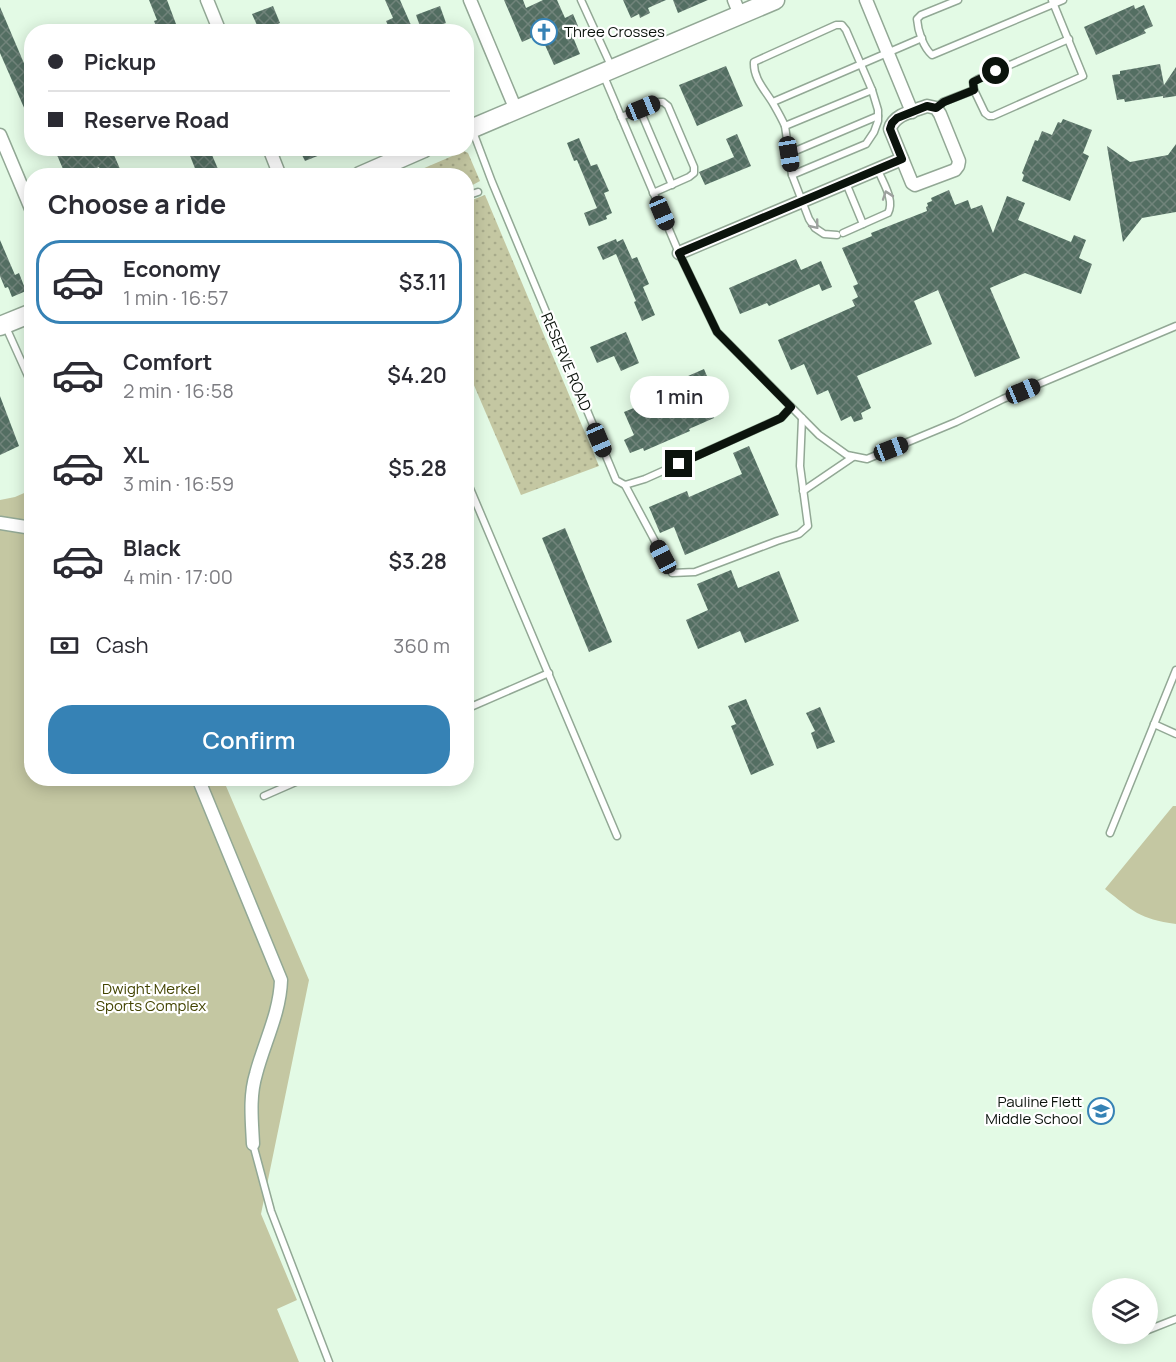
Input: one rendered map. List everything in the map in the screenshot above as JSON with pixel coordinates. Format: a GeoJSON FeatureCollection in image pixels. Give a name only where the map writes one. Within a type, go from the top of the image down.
{"type":"FeatureCollection","features":[{"type":"Feature","properties":{"kind":"main road"},"geometry":{"type":"LineString","coordinates":[[474,128],[607,71],[737,7],[775,0]]}},
{"type":"Feature","properties":{"kind":"main road"},"geometry":{"type":"LineString","coordinates":[[378,168],[406,156]]}},
{"type":"Feature","properties":{"kind":"main road"},"geometry":{"type":"LineString","coordinates":[[2,325],[24,316]]}},
{"type":"Feature","properties":{"kind":"street"},"geometry":{"type":"LineString","coordinates":[[207,0],[217,24]]}},
{"type":"Feature","properties":{"kind":"street"},"geometry":{"type":"LineString","coordinates":[[470,0],[516,110]]}},
{"type":"Feature","properties":{"kind":"street"},"geometry":{"type":"LineString","coordinates":[[866,0],[912,112]]}},
{"type":"Feature","properties":{"kind":"street"},"geometry":{"type":"LineString","coordinates":[[927,106],[936,108],[959,161],[958,166],[946,174],[915,185],[912,183],[890,129],[897,118],[927,106]]}},
{"type":"Feature","properties":{"kind":"street"},"geometry":{"type":"LineString","coordinates":[[0,135],[24,192]]}},
{"type":"Feature","properties":{"kind":"street"},"geometry":{"type":"LineString","coordinates":[[679,253],[902,159]]}},
{"type":"Feature","properties":{"kind":"street"},"geometry":{"type":"LineString","coordinates":[[0,523],[24,527]]}},
{"type":"Feature","properties":{"kind":"street"},"geometry":{"type":"LineString","coordinates":[[201,786],[281,980],[278,1007],[256,1074],[252,1097],[253,1144]]}},
{"type":"Feature","properties":{"kind":"lane"},"geometry":{"type":"LineString","coordinates":[[581,0],[621,117],[679,253],[717,332],[819,435],[838,449],[853,457],[867,459],[1176,326]]}},
{"type":"Feature","properties":{"kind":"lane"},"geometry":{"type":"LineString","coordinates":[[958,0],[921,15],[917,19],[922,38],[932,55],[1053,2],[1064,0]]}},
{"type":"Feature","properties":{"kind":"lane"},"geometry":{"type":"LineString","coordinates":[[1053,2],[1069,39],[1083,72],[1083,76],[993,116],[985,113],[974,90],[973,82],[1069,39]]}},
{"type":"Feature","properties":{"kind":"lane"},"geometry":{"type":"LineString","coordinates":[[792,175],[866,144],[874,132],[878,116],[876,100],[846,30],[842,25],[836,25],[758,59],[754,62],[754,67],[763,91],[773,102],[785,126],[792,175],[815,228],[824,234],[840,234],[888,213],[891,201],[878,170]]}},
{"type":"Feature","properties":{"kind":"lane"},"geometry":{"type":"LineString","coordinates":[[773,102],[922,38]]}},
{"type":"Feature","properties":{"kind":"lane"},"geometry":{"type":"LineString","coordinates":[[785,126],[872,90]]}},
{"type":"Feature","properties":{"kind":"lane"},"geometry":{"type":"LineString","coordinates":[[936,108],[944,102],[974,90]]}},
{"type":"Feature","properties":{"kind":"lane"},"geometry":{"type":"LineString","coordinates":[[621,117],[659,102],[668,106],[694,173],[653,193]]}},
{"type":"Feature","properties":{"kind":"lane"},"geometry":{"type":"LineString","coordinates":[[640,110],[672,185]]}},
{"type":"Feature","properties":{"kind":"lane"},"geometry":{"type":"LineString","coordinates":[[789,154],[878,116]]}},
{"type":"Feature","properties":{"kind":"lane","name":"RESERVE ROAD"},"geometry":{"type":"LineString","coordinates":[[474,141],[616,480],[625,485],[672,573],[695,572],[799,534],[808,526],[803,491]]}},
{"type":"Feature","properties":{"kind":"lane"},"geometry":{"type":"LineString","coordinates":[[846,183],[863,224]]}},
{"type":"Feature","properties":{"kind":"lane"},"geometry":{"type":"LineString","coordinates":[[474,193],[478,192]]}},
{"type":"Feature","properties":{"kind":"lane"},"geometry":{"type":"LineString","coordinates":[[2,325],[24,369]]}},
{"type":"Feature","properties":{"kind":"lane"},"geometry":{"type":"LineString","coordinates":[[625,485],[645,479],[752,432],[781,418],[791,407]]}},
{"type":"Feature","properties":{"kind":"lane"},"geometry":{"type":"LineString","coordinates":[[802,418],[800,466],[803,491],[853,457]]}},
{"type":"Feature","properties":{"kind":"lane"},"geometry":{"type":"LineString","coordinates":[[474,498],[617,836]]}},
{"type":"Feature","properties":{"kind":"lane"},"geometry":{"type":"LineString","coordinates":[[1110,833],[1176,670]]}},
{"type":"Feature","properties":{"kind":"lane"},"geometry":{"type":"LineString","coordinates":[[474,706],[549,674]]}},
{"type":"Feature","properties":{"kind":"lane"},"geometry":{"type":"LineString","coordinates":[[1154,724],[1176,734]]}},
{"type":"Feature","properties":{"kind":"lane"},"geometry":{"type":"LineString","coordinates":[[264,796],[287,786]]}},
{"type":"Feature","properties":{"kind":"lane"},"geometry":{"type":"LineString","coordinates":[[253,1144],[271,1211],[329,1362]]}},
{"type":"Feature","properties":{"kind":"lane"},"geometry":{"type":"LineString","coordinates":[[1158,1326],[1176,1319]]}},
{"type":"Feature","properties":{"kind":"green space"},"geometry":{"type":"Polygon","coordinates":[[[452,156],[469,156],[480,181],[474,184],[474,168],[424,168],[452,156]]]}},
{"type":"Feature","properties":{"kind":"green space"},"geometry":{"type":"Polygon","coordinates":[[[485,195],[599,466],[521,495],[474,385],[474,199],[485,195]]]}},
{"type":"Feature","properties":{"kind":"green space","name":"Dwight Merkel Sports Complex"},"geometry":{"type":"Polygon","coordinates":[[[24,493],[24,786],[226,786],[309,980],[261,1214],[297,1300],[277,1309],[299,1362],[0,1362],[0,500],[24,493]]]}},
{"type":"Feature","properties":{"kind":"green space"},"geometry":{"type":"Polygon","coordinates":[[[1173,806],[1176,806],[1176,924],[1145,917],[1105,889],[1173,806]]]}},
{"type":"Feature","properties":{"kind":"building"},"geometry":{"type":"Polygon","coordinates":[[[149,0],[167,0],[176,24],[155,24],[154,21],[157,20],[149,0]]]}},
{"type":"Feature","properties":{"kind":"building"},"geometry":{"type":"Polygon","coordinates":[[[385,0],[400,0],[411,24],[387,24],[386,21],[393,18],[385,0]]]}},
{"type":"Feature","properties":{"kind":"building","name":"Three Crosses"},"geometry":{"type":"Polygon","coordinates":[[[504,0],[523,0],[526,8],[543,0],[557,0],[565,18],[573,14],[578,26],[570,30],[580,54],[554,65],[540,34],[522,42],[504,0]]]}},
{"type":"Feature","properties":{"kind":"building"},"geometry":{"type":"Polygon","coordinates":[[[623,0],[666,0],[648,8],[650,13],[640,18],[639,14],[631,18],[623,0]]]}},
{"type":"Feature","properties":{"kind":"building"},"geometry":{"type":"Polygon","coordinates":[[[673,0],[708,0],[678,13],[673,0]]]}},
{"type":"Feature","properties":{"kind":"building"},"geometry":{"type":"Polygon","coordinates":[[[1134,5],[1135,9],[1144,5],[1153,26],[1144,30],[1146,33],[1096,55],[1084,27],[1134,5]]]}},
{"type":"Feature","properties":{"kind":"building"},"geometry":{"type":"Polygon","coordinates":[[[273,6],[280,23],[256,24],[252,14],[273,6]]]}},
{"type":"Feature","properties":{"kind":"building"},"geometry":{"type":"Polygon","coordinates":[[[440,6],[446,23],[419,24],[416,15],[440,6]]]}},
{"type":"Feature","properties":{"kind":"building"},"geometry":{"type":"Polygon","coordinates":[[[0,7],[24,63],[24,108],[0,53],[0,7]]]}},
{"type":"Feature","properties":{"kind":"building"},"geometry":{"type":"Polygon","coordinates":[[[1160,64],[1164,85],[1176,67],[1176,96],[1125,102],[1124,99],[1117,100],[1112,75],[1120,74],[1120,71],[1160,64]]]}},
{"type":"Feature","properties":{"kind":"building"},"geometry":{"type":"Polygon","coordinates":[[[726,66],[743,106],[697,126],[679,85],[726,66]]]}},
{"type":"Feature","properties":{"kind":"building"},"geometry":{"type":"Polygon","coordinates":[[[1063,119],[1092,130],[1083,153],[1089,156],[1070,201],[1022,181],[1024,175],[1022,173],[1035,140],[1038,141],[1042,131],[1052,135],[1058,122],[1061,123],[1063,119]]]}},
{"type":"Feature","properties":{"kind":"building"},"geometry":{"type":"Polygon","coordinates":[[[737,134],[751,166],[705,185],[699,172],[734,157],[726,139],[737,134]]]}},
{"type":"Feature","properties":{"kind":"building"},"geometry":{"type":"Polygon","coordinates":[[[579,138],[591,166],[597,164],[609,191],[604,193],[612,213],[606,216],[607,219],[589,226],[584,213],[597,208],[577,160],[574,161],[567,143],[579,138]]]}},
{"type":"Feature","properties":{"kind":"building"},"geometry":{"type":"Polygon","coordinates":[[[1176,144],[1176,212],[1142,218],[1123,242],[1107,146],[1130,162],[1168,155],[1176,144]]]}},
{"type":"Feature","properties":{"kind":"building"},"geometry":{"type":"Polygon","coordinates":[[[57,156],[114,156],[120,168],[99,167],[63,168],[57,156]]]}},
{"type":"Feature","properties":{"kind":"building"},"geometry":{"type":"Polygon","coordinates":[[[190,156],[212,156],[218,168],[195,168],[190,156]]]}},
{"type":"Feature","properties":{"kind":"building"},"geometry":{"type":"Polygon","coordinates":[[[302,156],[318,156],[305,161],[302,156]]]}},
{"type":"Feature","properties":{"kind":"building"},"geometry":{"type":"Polygon","coordinates":[[[949,190],[955,205],[968,200],[971,209],[982,205],[993,233],[1007,196],[1025,203],[1018,220],[1071,242],[1074,235],[1086,240],[1079,258],[1092,264],[1081,294],[1025,273],[990,288],[1020,358],[975,377],[938,290],[914,301],[932,344],[857,376],[871,408],[861,413],[863,419],[854,422],[851,416],[841,421],[828,390],[817,395],[804,364],[791,370],[778,340],[855,306],[852,300],[858,297],[853,286],[858,284],[842,248],[872,236],[871,233],[927,211],[927,203],[932,201],[931,198],[949,190]]]}},
{"type":"Feature","properties":{"kind":"building"},"geometry":{"type":"Polygon","coordinates":[[[616,239],[617,242],[623,239],[632,259],[637,257],[649,284],[643,287],[655,315],[642,321],[616,254],[603,260],[597,247],[616,239]]]}},
{"type":"Feature","properties":{"kind":"building"},"geometry":{"type":"Polygon","coordinates":[[[0,240],[15,275],[19,273],[24,292],[12,297],[0,276],[0,240]]]}},
{"type":"Feature","properties":{"kind":"building"},"geometry":{"type":"Polygon","coordinates":[[[796,259],[801,270],[821,261],[832,287],[822,291],[819,284],[769,306],[767,303],[740,314],[729,288],[796,259]]]}},
{"type":"Feature","properties":{"kind":"building"},"geometry":{"type":"Polygon","coordinates":[[[626,332],[639,363],[621,371],[614,356],[597,363],[590,347],[626,332]]]}},
{"type":"Feature","properties":{"kind":"building"},"geometry":{"type":"Polygon","coordinates":[[[704,369],[722,412],[689,429],[690,431],[644,451],[643,448],[630,453],[624,440],[634,435],[624,412],[641,405],[638,398],[704,369]]]}},
{"type":"Feature","properties":{"kind":"building"},"geometry":{"type":"Polygon","coordinates":[[[0,396],[19,446],[0,455],[0,396]]]}},
{"type":"Feature","properties":{"kind":"building"},"geometry":{"type":"Polygon","coordinates":[[[749,446],[779,515],[685,555],[674,527],[660,533],[649,507],[687,491],[689,497],[742,474],[733,453],[749,446]]]}},
{"type":"Feature","properties":{"kind":"building"},"geometry":{"type":"Polygon","coordinates":[[[565,528],[612,642],[589,652],[542,538],[565,528]]]}},
{"type":"Feature","properties":{"kind":"building"},"geometry":{"type":"Polygon","coordinates":[[[731,570],[738,588],[779,571],[799,621],[745,643],[740,631],[698,649],[686,620],[708,610],[697,584],[731,570]]]}},
{"type":"Feature","properties":{"kind":"building"},"geometry":{"type":"Polygon","coordinates":[[[746,699],[774,765],[751,775],[731,726],[736,724],[728,706],[746,699]]]}},
{"type":"Feature","properties":{"kind":"building"},"geometry":{"type":"Polygon","coordinates":[[[820,707],[835,742],[817,749],[811,733],[815,731],[806,713],[820,707]]]}},
{"type":"Feature","properties":{"kind":"place","name":"Three Crosses"},"geometry":{"type":"Point","coordinates":[544,32]}},
{"type":"Feature","properties":{"kind":"place","name":"Pauline Flett Middle School"},"geometry":{"type":"Point","coordinates":[1101,1111]}},
{"type":"Feature","properties":{"kind":"route"},"geometry":{"type":"LineString","coordinates":[[679,464],[781,418],[791,407],[717,332],[679,253],[902,159],[890,129],[897,118],[927,106],[936,108],[944,102],[974,90],[973,82],[996,71]]}}]}
